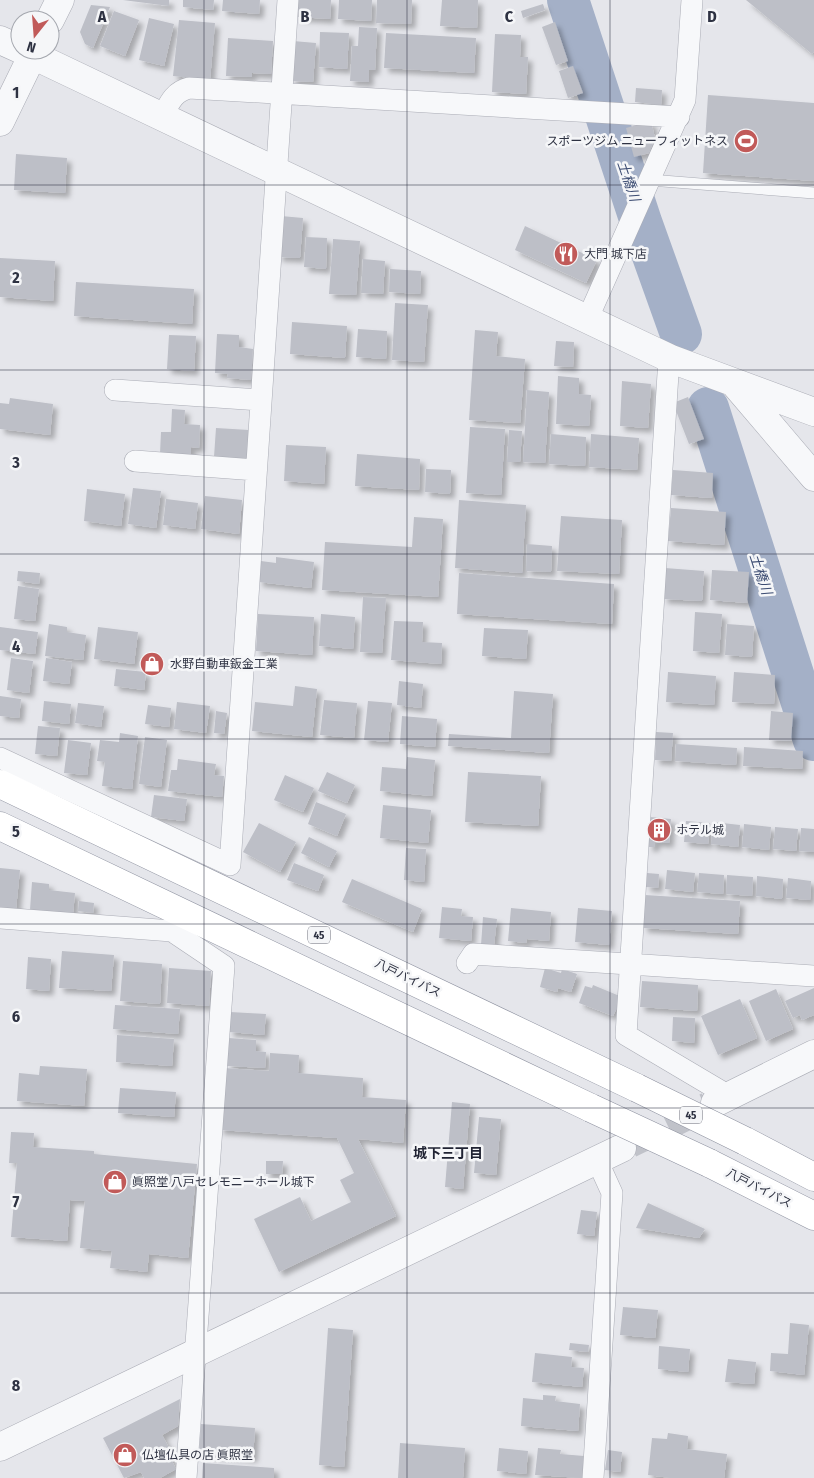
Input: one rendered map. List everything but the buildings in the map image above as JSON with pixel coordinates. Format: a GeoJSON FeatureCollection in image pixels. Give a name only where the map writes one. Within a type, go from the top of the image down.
{"type":"FeatureCollection","features":[{"type":"Feature","properties":{"kind":"highway","name":"八戸バイパス"},"geometry":{"type":"LineString","coordinates":[[0,784],[636,1088],[814,1177]]}},
{"type":"Feature","properties":{"kind":"highway","name":"八戸バイパス"},"geometry":{"type":"LineString","coordinates":[[0,826],[709,1163],[814,1216]]}},
{"type":"Feature","properties":{"kind":"street"},"geometry":{"type":"LineString","coordinates":[[0,758],[230,865],[288,0]]}},
{"type":"Feature","properties":{"kind":"street"},"geometry":{"type":"LineString","coordinates":[[587,320],[685,100],[692,0]]}},
{"type":"Feature","properties":{"kind":"street"},"geometry":{"type":"LineString","coordinates":[[0,122],[24,60]]}},
{"type":"Feature","properties":{"kind":"street"},"geometry":{"type":"LineString","coordinates":[[46,60],[587,320],[670,358],[814,412]]}},
{"type":"Feature","properties":{"kind":"street"},"geometry":{"type":"LineString","coordinates":[[162,117],[180,90],[189,88],[679,117]]}},
{"type":"Feature","properties":{"kind":"street"},"geometry":{"type":"LineString","coordinates":[[670,358],[626,1036],[722,1099],[814,1054]]}},
{"type":"Feature","properties":{"kind":"street"},"geometry":{"type":"LineString","coordinates":[[731,381],[814,477]]}},
{"type":"Feature","properties":{"kind":"street"},"geometry":{"type":"LineString","coordinates":[[115,390],[260,400]]}},
{"type":"Feature","properties":{"kind":"street"},"geometry":{"type":"LineString","coordinates":[[135,461],[256,470]]}},
{"type":"Feature","properties":{"kind":"street"},"geometry":{"type":"LineString","coordinates":[[0,918],[172,931],[224,966],[186,1478]]}},
{"type":"Feature","properties":{"kind":"street"},"geometry":{"type":"LineString","coordinates":[[467,963],[473,954],[814,976]]}},
{"type":"Feature","properties":{"kind":"street"},"geometry":{"type":"LineString","coordinates":[[0,1447],[622,1148]]}},
{"type":"Feature","properties":{"kind":"street"},"geometry":{"type":"LineString","coordinates":[[593,1478],[612,1192],[597,1160]]}},
{"type":"Feature","properties":{"kind":"lane"},"geometry":{"type":"LineString","coordinates":[[645,190],[814,193]]}},
{"type":"Feature","properties":{"kind":"waterway","name":"土橋川"},"geometry":{"type":"LineString","coordinates":[[568,0],[641,222],[681,334]]}},
{"type":"Feature","properties":{"kind":"waterway","name":"土橋川"},"geometry":{"type":"LineString","coordinates":[[708,408],[814,740]]}},
{"type":"Feature","properties":{"kind":"tunnel"},"geometry":{"type":"LineString","coordinates":[[630,1144],[708,1106]]}},
{"type":"Feature","properties":{"kind":"place","name":"スポーツジム ニューフィットネス"},"geometry":{"type":"Point","coordinates":[746,141]}},
{"type":"Feature","properties":{"kind":"place","name":"大門 城下店"},"geometry":{"type":"Point","coordinates":[566,254]}},
{"type":"Feature","properties":{"kind":"place","name":"水野自動車鈑金工業"},"geometry":{"type":"Point","coordinates":[152,664]}},
{"type":"Feature","properties":{"kind":"place","name":"ホテル城"},"geometry":{"type":"Point","coordinates":[659,830]}},
{"type":"Feature","properties":{"kind":"place","name":"眞照堂 八戸セレモニーホール城下"},"geometry":{"type":"Point","coordinates":[115,1182]}},
{"type":"Feature","properties":{"kind":"place","name":"仏壇仏具の店 眞照堂"},"geometry":{"type":"Point","coordinates":[125,1455]}},
{"type":"Feature","properties":{"kind":"district","name":"城下三丁目"},"geometry":{"type":"Point","coordinates":[448,1153]}}]}
